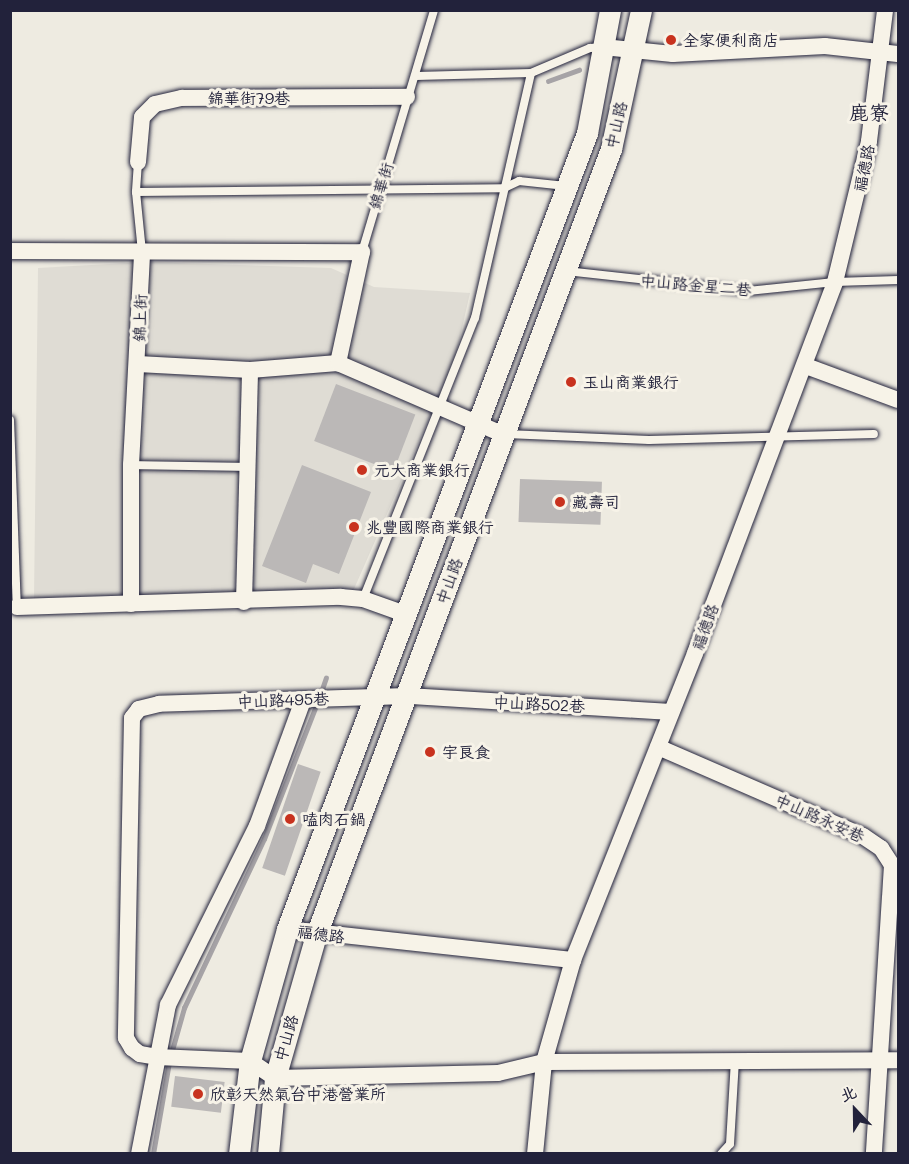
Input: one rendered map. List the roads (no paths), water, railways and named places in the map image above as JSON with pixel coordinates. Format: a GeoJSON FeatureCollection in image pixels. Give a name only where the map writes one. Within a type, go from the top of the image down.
{"type":"FeatureCollection","features":[{"type":"Feature","properties":{"kind":"street","name":"中山路"},"geometry":{"type":"LineString","coordinates":[[239,1154],[250,1062],[288,929],[378,697],[587,133],[610,10]]}},
{"type":"Feature","properties":{"kind":"street","name":"中山路"},"geometry":{"type":"LineString","coordinates":[[268,1154],[275,1078],[316,934],[408,696],[502,434],[611,149],[640,10]]}},
{"type":"Feature","properties":{"kind":"street","name":"福德路"},"geometry":{"type":"LineString","coordinates":[[288,929],[316,934],[573,960],[806,366],[835,282],[869,141],[885,10]]}},
{"type":"Feature","properties":{"kind":"street"},"geometry":{"type":"LineString","coordinates":[[603,47],[673,54],[825,46],[898,54]]}},
{"type":"Feature","properties":{"kind":"street","name":"錦華街79巷"},"geometry":{"type":"LineString","coordinates":[[138,162],[142,117],[155,104],[182,98],[407,97]]}},
{"type":"Feature","properties":{"kind":"street"},"geometry":{"type":"LineString","coordinates":[[10,251],[362,252]]}},
{"type":"Feature","properties":{"kind":"street","name":"錦上街"},"geometry":{"type":"LineString","coordinates":[[131,604],[131,465],[142,252]]}},
{"type":"Feature","properties":{"kind":"street","name":"錦華街"},"geometry":{"type":"LineString","coordinates":[[338,363],[362,252]]}},
{"type":"Feature","properties":{"kind":"street"},"geometry":{"type":"LineString","coordinates":[[138,364],[250,370],[338,363],[477,426],[502,434]]}},
{"type":"Feature","properties":{"kind":"street"},"geometry":{"type":"LineString","coordinates":[[806,366],[898,400]]}},
{"type":"Feature","properties":{"kind":"street"},"geometry":{"type":"LineString","coordinates":[[244,603],[250,370]]}},
{"type":"Feature","properties":{"kind":"street"},"geometry":{"type":"LineString","coordinates":[[16,607],[363,599],[408,615]]}},
{"type":"Feature","properties":{"kind":"street","name":"中山路502巷"},"geometry":{"type":"LineString","coordinates":[[408,696],[671,712]]}},
{"type":"Feature","properties":{"kind":"street","name":"中山路495巷"},"geometry":{"type":"LineString","coordinates":[[157,1057],[140,1054],[126,1038],[132,718],[139,709],[159,704],[408,696]]}},
{"type":"Feature","properties":{"kind":"street"},"geometry":{"type":"LineString","coordinates":[[139,1154],[168,1005],[257,826],[303,700]]}},
{"type":"Feature","properties":{"kind":"street","name":"中山路永安巷"},"geometry":{"type":"LineString","coordinates":[[658,747],[863,836],[880,848],[892,865],[874,1154]]}},
{"type":"Feature","properties":{"kind":"street"},"geometry":{"type":"LineString","coordinates":[[535,1154],[544,1062],[573,960]]}},
{"type":"Feature","properties":{"kind":"street"},"geometry":{"type":"LineString","coordinates":[[157,1057],[250,1062],[275,1078],[498,1073],[544,1062],[898,1060]]}},
{"type":"Feature","properties":{"kind":"lane","name":"錦華街"},"geometry":{"type":"LineString","coordinates":[[362,252],[434,10]]}},
{"type":"Feature","properties":{"kind":"lane"},"geometry":{"type":"LineString","coordinates":[[416,76],[531,73],[590,48],[603,47]]}},
{"type":"Feature","properties":{"kind":"lane"},"geometry":{"type":"LineString","coordinates":[[363,599],[441,409],[475,318],[531,73]]}},
{"type":"Feature","properties":{"kind":"lane"},"geometry":{"type":"LineString","coordinates":[[138,162],[136,192],[142,252]]}},
{"type":"Feature","properties":{"kind":"lane"},"geometry":{"type":"LineString","coordinates":[[136,192],[504,188],[519,181],[567,186]]}},
{"type":"Feature","properties":{"kind":"lane","name":"中山路金星二巷"},"geometry":{"type":"LineString","coordinates":[[566,270],[748,291],[835,282],[898,280]]}},
{"type":"Feature","properties":{"kind":"lane"},"geometry":{"type":"LineString","coordinates":[[10,420],[16,607]]}},
{"type":"Feature","properties":{"kind":"lane"},"geometry":{"type":"LineString","coordinates":[[502,434],[649,440],[778,434],[874,434]]}},
{"type":"Feature","properties":{"kind":"lane"},"geometry":{"type":"LineString","coordinates":[[131,465],[247,467]]}},
{"type":"Feature","properties":{"kind":"lane"},"geometry":{"type":"LineString","coordinates":[[721,1154],[730,1144],[735,1061]]}},
{"type":"Feature","properties":{"kind":"waterway"},"geometry":{"type":"LineString","coordinates":[[548,81],[579,70]]}},
{"type":"Feature","properties":{"kind":"waterway"},"geometry":{"type":"LineString","coordinates":[[320,695],[326,678]]}},
{"type":"Feature","properties":{"kind":"waterway"},"geometry":{"type":"LineString","coordinates":[[171,1054],[184,1008],[264,839],[317,703]]}},
{"type":"Feature","properties":{"kind":"waterway"},"geometry":{"type":"LineString","coordinates":[[153,1154],[169,1062]]}},
{"type":"Feature","properties":{"kind":"place","name":"全家便利商店"},"geometry":{"type":"Point","coordinates":[671,40]}},
{"type":"Feature","properties":{"kind":"place","name":"玉山商業銀行"},"geometry":{"type":"Point","coordinates":[571,382]}},
{"type":"Feature","properties":{"kind":"place","name":"元大商業銀行"},"geometry":{"type":"Point","coordinates":[362,470]}},
{"type":"Feature","properties":{"kind":"place","name":"藏壽司"},"geometry":{"type":"Point","coordinates":[560,502]}},
{"type":"Feature","properties":{"kind":"place","name":"兆豐國際商業銀行"},"geometry":{"type":"Point","coordinates":[354,527]}},
{"type":"Feature","properties":{"kind":"place","name":"宇良食"},"geometry":{"type":"Point","coordinates":[430,752]}},
{"type":"Feature","properties":{"kind":"place","name":"嗑肉石鍋"},"geometry":{"type":"Point","coordinates":[290,819]}},
{"type":"Feature","properties":{"kind":"place","name":"欣彰天然氣台中港營業所"},"geometry":{"type":"Point","coordinates":[198,1094]}},
{"type":"Feature","properties":{"kind":"district","name":"鹿寮"},"geometry":{"type":"Point","coordinates":[869,112]}}]}
